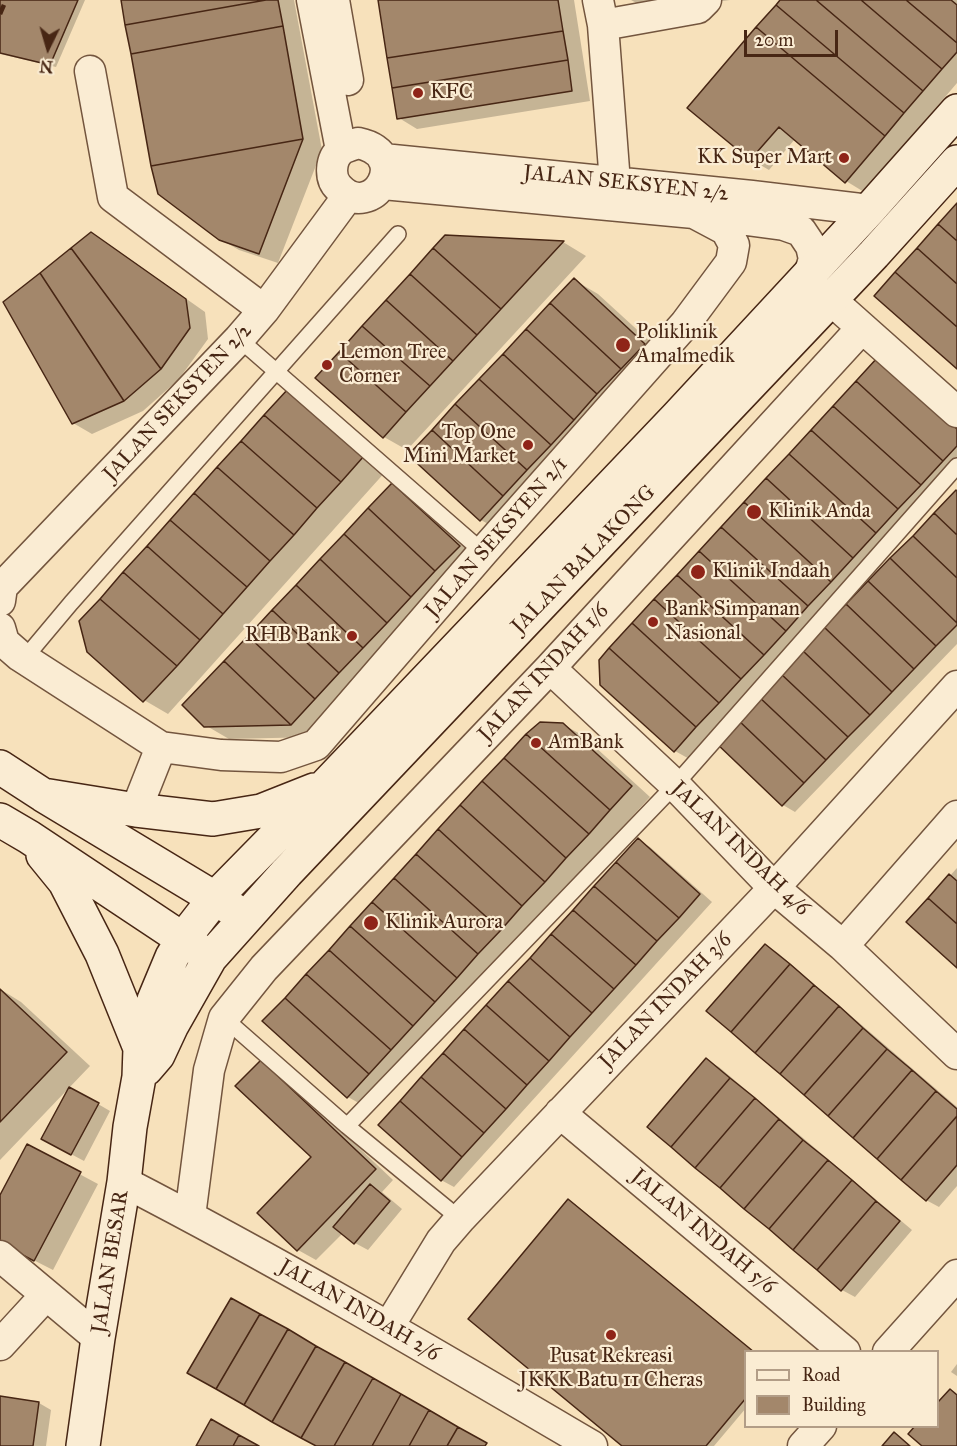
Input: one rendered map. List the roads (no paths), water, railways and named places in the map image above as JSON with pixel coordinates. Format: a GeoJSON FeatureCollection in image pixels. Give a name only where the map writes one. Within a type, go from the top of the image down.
{"type":"FeatureCollection","features":[{"type":"Feature","properties":{"kind":"street"},"geometry":{"type":"LineString","coordinates":[[312,0],[350,147]]}},
{"type":"Feature","properties":{"kind":"street"},"geometry":{"type":"LineString","coordinates":[[334,0],[350,147]]}},
{"type":"Feature","properties":{"kind":"street"},"geometry":{"type":"LineString","coordinates":[[615,183],[601,13],[698,8],[706,0]]}},
{"type":"Feature","properties":{"kind":"street"},"geometry":{"type":"LineString","coordinates":[[90,71],[112,197],[264,310]]}},
{"type":"Feature","properties":{"kind":"street","name":"JALAN BALAKONG"},"geometry":{"type":"LineString","coordinates":[[215,897],[326,785],[677,417],[869,210],[957,111]]}},
{"type":"Feature","properties":{"kind":"street"},"geometry":{"type":"LineString","coordinates":[[367,145],[378,151],[383,172],[376,191],[368,196],[358,198],[348,196],[337,187],[332,175],[333,161],[350,147],[367,145]]}},
{"type":"Feature","properties":{"kind":"street","name":"JALAN BALAKONG"},"geometry":{"type":"LineString","coordinates":[[210,958],[303,855],[831,300],[957,162]]}},
{"type":"Feature","properties":{"kind":"street"},"geometry":{"type":"LineString","coordinates":[[383,172],[784,225],[801,231],[811,246],[814,259],[808,275]]}},
{"type":"Feature","properties":{"kind":"street","name":"JALAN SEKSYEN 2/2"},"geometry":{"type":"LineString","coordinates":[[383,172],[615,183],[869,210]]}},
{"type":"Feature","properties":{"kind":"street","name":"JALAN SEKSYEN 2/2"},"geometry":{"type":"LineString","coordinates":[[1,594],[239,339],[264,310],[348,196]]}},
{"type":"Feature","properties":{"kind":"street","name":"JALAN SEKSYEN 2/1"},"geometry":{"type":"LineString","coordinates":[[161,747],[221,755],[281,758],[316,745],[685,324],[731,262],[734,245],[726,230],[694,213]]}},
{"type":"Feature","properties":{"kind":"street"},"geometry":{"type":"LineString","coordinates":[[831,300],[957,412]]}},
{"type":"Feature","properties":{"kind":"street","name":"JALAN INDAH 1/6"},"geometry":{"type":"LineString","coordinates":[[224,1018],[264,968],[550,668],[862,328]]}},
{"type":"Feature","properties":{"kind":"street"},"geometry":{"type":"LineString","coordinates":[[0,628],[4,642],[24,658],[161,747],[136,810]]}},
{"type":"Feature","properties":{"kind":"street","name":"JALAN INDAH 4/6"},"geometry":{"type":"LineString","coordinates":[[550,668],[675,785],[774,888],[843,946],[957,1054]]}},
{"type":"Feature","properties":{"kind":"street","name":"JALAN INDAH 3/6"},"geometry":{"type":"LineString","coordinates":[[388,1326],[441,1241],[460,1219],[774,888],[957,686]]}},
{"type":"Feature","properties":{"kind":"street"},"geometry":{"type":"LineString","coordinates":[[0,767],[246,917]]}},
{"type":"Feature","properties":{"kind":"street"},"geometry":{"type":"LineString","coordinates":[[43,795],[136,810],[213,819],[261,811],[326,785]]}},
{"type":"Feature","properties":{"kind":"street"},"geometry":{"type":"LineString","coordinates":[[843,946],[957,816]]}},
{"type":"Feature","properties":{"kind":"street"},"geometry":{"type":"LineString","coordinates":[[0,820],[29,837],[210,958],[172,1025],[158,1055],[140,1063],[102,954],[65,882],[29,837]]}},
{"type":"Feature","properties":{"kind":"street"},"geometry":{"type":"LineString","coordinates":[[183,939],[215,897]]}},
{"type":"Feature","properties":{"kind":"street","name":"JALAN BESAR"},"geometry":{"type":"LineString","coordinates":[[83,1446],[140,1063],[154,1000],[172,957],[183,939]]}},
{"type":"Feature","properties":{"kind":"street"},"geometry":{"type":"LineString","coordinates":[[190,1216],[209,1070],[224,1018]]}},
{"type":"Feature","properties":{"kind":"street","name":"JALAN INDAH 5/6"},"geometry":{"type":"LineString","coordinates":[[560,1113],[843,1350]]}},
{"type":"Feature","properties":{"kind":"street","name":"JALAN INDAH 2/6"},"geometry":{"type":"LineString","coordinates":[[124,1182],[388,1326],[592,1446]]}},
{"type":"Feature","properties":{"kind":"street"},"geometry":{"type":"LineString","coordinates":[[0,1256],[98,1338]]}},
{"type":"Feature","properties":{"kind":"street"},"geometry":{"type":"LineString","coordinates":[[890,1350],[957,1275]]}},
{"type":"Feature","properties":{"kind":"street"},"geometry":{"type":"LineString","coordinates":[[0,1345],[46,1294]]}},
{"type":"Feature","properties":{"kind":"street"},"geometry":{"type":"LineString","coordinates":[[803,1446],[819,1428]]}},
{"type":"Feature","properties":{"kind":"lane"},"geometry":{"type":"LineString","coordinates":[[24,658],[398,234]]}},
{"type":"Feature","properties":{"kind":"lane"},"geometry":{"type":"LineString","coordinates":[[239,339],[483,552]]}},
{"type":"Feature","properties":{"kind":"lane"},"geometry":{"type":"LineString","coordinates":[[347,1126],[675,785],[957,466]]}},
{"type":"Feature","properties":{"kind":"lane"},"geometry":{"type":"LineString","coordinates":[[224,1018],[347,1126],[460,1219]]}},
{"type":"Feature","properties":{"kind":"railway"},"geometry":{"type":"LineString","coordinates":[[0,14],[6,0]]}},
{"type":"Feature","properties":{"kind":"place","name":"KFC"},"geometry":{"type":"Point","coordinates":[418,93]}},
{"type":"Feature","properties":{"kind":"place","name":"KK Super Mart"},"geometry":{"type":"Point","coordinates":[844,158]}},
{"type":"Feature","properties":{"kind":"place","name":"Poliklinik Amalmedik"},"geometry":{"type":"Point","coordinates":[623,345]}},
{"type":"Feature","properties":{"kind":"place","name":"Lemon Tree Corner"},"geometry":{"type":"Point","coordinates":[327,365]}},
{"type":"Feature","properties":{"kind":"place","name":"Top One Mini Market"},"geometry":{"type":"Point","coordinates":[528,445]}},
{"type":"Feature","properties":{"kind":"place","name":"Klinik Anda"},"geometry":{"type":"Point","coordinates":[754,512]}},
{"type":"Feature","properties":{"kind":"place","name":"Klinik Indaah"},"geometry":{"type":"Point","coordinates":[698,572]}},
{"type":"Feature","properties":{"kind":"place","name":"Bank Simpanan Nasional"},"geometry":{"type":"Point","coordinates":[653,622]}},
{"type":"Feature","properties":{"kind":"place","name":"RHB Bank"},"geometry":{"type":"Point","coordinates":[352,636]}},
{"type":"Feature","properties":{"kind":"place","name":"AmBank"},"geometry":{"type":"Point","coordinates":[536,743]}},
{"type":"Feature","properties":{"kind":"place","name":"Klinik Aurora"},"geometry":{"type":"Point","coordinates":[371,923]}},
{"type":"Feature","properties":{"kind":"place","name":"Pusat Rekreasi JKKK Batu 11 Cheras"},"geometry":{"type":"Point","coordinates":[611,1335]}}]}
